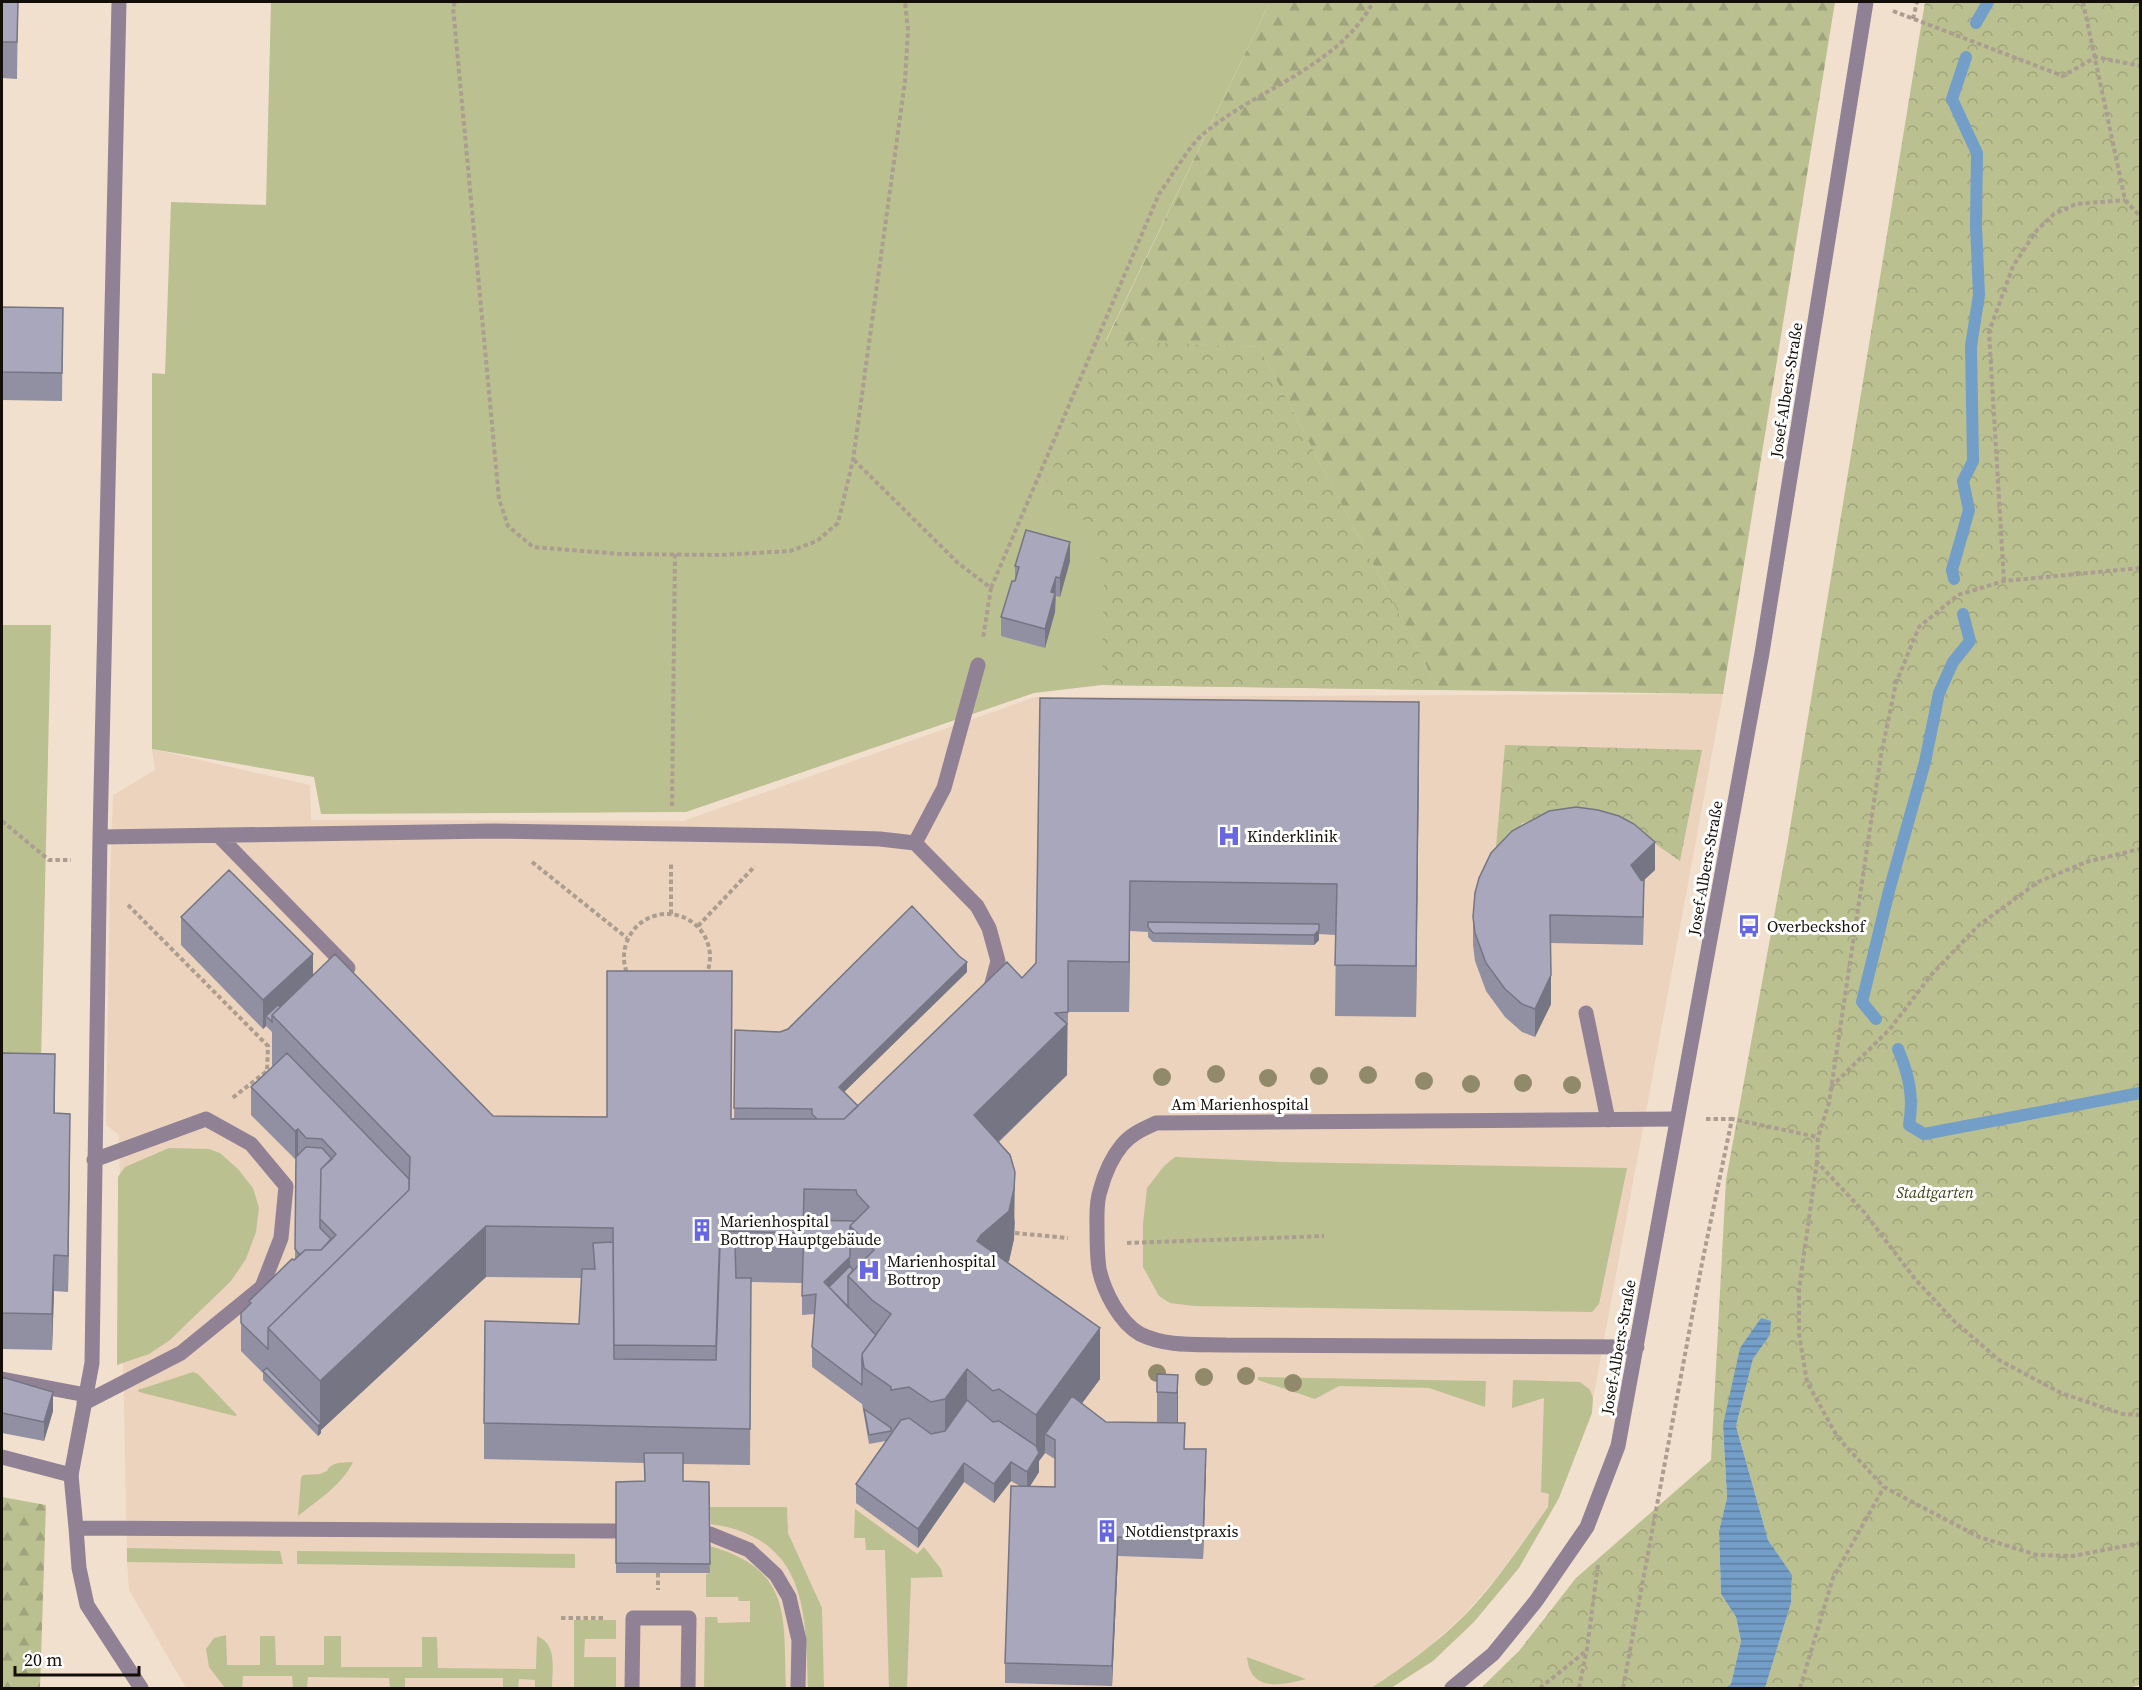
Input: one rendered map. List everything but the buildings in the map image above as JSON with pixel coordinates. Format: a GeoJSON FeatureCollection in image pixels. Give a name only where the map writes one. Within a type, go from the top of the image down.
{"type":"FeatureCollection","features":[{"type":"Feature","properties":{"kind":"street"},"geometry":{"type":"LineString","coordinates":[[119,2],[100,837],[92,1363],[71,1475],[79,1568],[87,1605],[141,1689]]}},
{"type":"Feature","properties":{"kind":"street","name":"Josef-Albers-Straße"},"geometry":{"type":"LineString","coordinates":[[1452,1689],[1493,1654],[1536,1601],[1587,1527],[1618,1446],[1762,653],[1866,2]]}},
{"type":"Feature","properties":{"kind":"street"},"geometry":{"type":"LineString","coordinates":[[915,843],[944,788],[978,665]]}},
{"type":"Feature","properties":{"kind":"street"},"geometry":{"type":"LineString","coordinates":[[100,837],[494,831],[790,836],[880,839],[915,843],[977,906],[989,928],[998,961],[990,991]]}},
{"type":"Feature","properties":{"kind":"street"},"geometry":{"type":"LineString","coordinates":[[218,835],[359,979]]}},
{"type":"Feature","properties":{"kind":"street"},"geometry":{"type":"LineString","coordinates":[[1586,1013],[1608,1120]]}},
{"type":"Feature","properties":{"kind":"street"},"geometry":{"type":"LineString","coordinates":[[2,1379],[85,1399],[181,1353],[262,1287],[281,1238],[286,1186],[251,1144],[206,1119],[94,1161]]}},
{"type":"Feature","properties":{"kind":"street","name":"Am Marienhospital"},"geometry":{"type":"LineString","coordinates":[[1637,1347],[1238,1345],[1166,1342],[1139,1333],[1122,1318],[1108,1294],[1099,1268],[1097,1208],[1100,1190],[1122,1145],[1137,1131],[1156,1123],[1676,1119]]}},
{"type":"Feature","properties":{"kind":"street"},"geometry":{"type":"LineString","coordinates":[[2,1457],[71,1475]]}},
{"type":"Feature","properties":{"kind":"street"},"geometry":{"type":"LineString","coordinates":[[76,1528],[614,1532]]}},
{"type":"Feature","properties":{"kind":"street"},"geometry":{"type":"LineString","coordinates":[[710,1534],[749,1550],[776,1575],[789,1597],[799,1640],[798,1689]]}},
{"type":"Feature","properties":{"kind":"street"},"geometry":{"type":"LineString","coordinates":[[632,1689],[633,1618],[689,1618],[688,1689]]}},
{"type":"Feature","properties":{"kind":"path"},"geometry":{"type":"LineString","coordinates":[[455,2],[453,7],[499,499],[508,526],[533,547],[621,554],[675,555],[790,551],[817,541],[838,523],[853,460],[905,81],[908,30],[905,2]]}},
{"type":"Feature","properties":{"kind":"path"},"geometry":{"type":"LineString","coordinates":[[978,665],[991,588],[1159,194],[1200,136],[1252,99],[1305,69],[1347,38],[1373,2]]}},
{"type":"Feature","properties":{"kind":"path"},"geometry":{"type":"LineString","coordinates":[[1913,19],[1917,2]]}},
{"type":"Feature","properties":{"kind":"path"},"geometry":{"type":"LineString","coordinates":[[2083,2],[2125,200],[2140,216]]}},
{"type":"Feature","properties":{"kind":"path"},"geometry":{"type":"LineString","coordinates":[[1886,8],[2063,76],[2096,57],[2140,66]]}},
{"type":"Feature","properties":{"kind":"path"},"geometry":{"type":"LineString","coordinates":[[2004,581],[1989,332],[2013,266],[2037,230],[2054,214],[2076,204],[2125,200]]}},
{"type":"Feature","properties":{"kind":"path"},"geometry":{"type":"LineString","coordinates":[[853,460],[958,562],[991,588]]}},
{"type":"Feature","properties":{"kind":"path"},"geometry":{"type":"LineString","coordinates":[[671,914],[675,555]]}},
{"type":"Feature","properties":{"kind":"path"},"geometry":{"type":"LineString","coordinates":[[2140,568],[2004,581],[1958,595],[1919,627],[1896,683],[1881,755],[1829,1103],[1818,1137],[1817,1162],[1799,1289],[1799,1334],[1807,1382],[1838,1438],[1884,1487],[1978,1537],[2037,1555],[2073,1556],[2140,1543]]}},
{"type":"Feature","properties":{"kind":"path"},"geometry":{"type":"LineString","coordinates":[[2,821],[49,860],[100,860]]}},
{"type":"Feature","properties":{"kind":"path"},"geometry":{"type":"LineString","coordinates":[[494,831],[627,938]]}},
{"type":"Feature","properties":{"kind":"path"},"geometry":{"type":"LineString","coordinates":[[698,926],[745,874],[790,836]]}},
{"type":"Feature","properties":{"kind":"path"},"geometry":{"type":"LineString","coordinates":[[1831,1088],[1889,1030],[1932,974],[1979,925],[2038,882],[2086,862],[2140,849]]}},
{"type":"Feature","properties":{"kind":"path"},"geometry":{"type":"LineString","coordinates":[[100,877],[268,1046],[267,1071],[206,1119]]}},
{"type":"Feature","properties":{"kind":"path"},"geometry":{"type":"LineString","coordinates":[[671,914],[686,918],[698,926],[708,941],[711,956],[709,971],[697,989],[684,998],[669,1001],[645,995],[633,985],[625,968],[623,953],[627,938],[638,925],[651,917],[671,914]]}},
{"type":"Feature","properties":{"kind":"path"},"geometry":{"type":"LineString","coordinates":[[1623,1689],[1702,1263],[1732,1119],[1818,1137]]}},
{"type":"Feature","properties":{"kind":"path"},"geometry":{"type":"LineString","coordinates":[[1817,1162],[1864,1212],[1915,1279],[1955,1322],[1999,1360],[2061,1393],[2122,1414],[2140,1415]]}},
{"type":"Feature","properties":{"kind":"path"},"geometry":{"type":"LineString","coordinates":[[1015,1233],[1120,1244],[1324,1236]]}},
{"type":"Feature","properties":{"kind":"path"},"geometry":{"type":"LineString","coordinates":[[1800,1689],[1833,1578],[1884,1487]]}},
{"type":"Feature","properties":{"kind":"path"},"geometry":{"type":"LineString","coordinates":[[561,1618],[633,1618]]}},
{"type":"Feature","properties":{"kind":"path"},"geometry":{"type":"LineString","coordinates":[[1540,1689],[1587,1649]]}},
{"type":"Feature","properties":{"kind":"shaded area","name":"Marienhospital Bottrop"},"geometry":{"type":"Polygon","coordinates":[[[1723,694],[1592,1405],[1548,1507],[1497,1577],[1466,1613],[1419,1656],[1371,1688],[186,1688],[129,1590],[119,1135],[106,1125],[113,795],[155,770],[152,749],[310,785],[311,820],[683,821],[1035,697],[1723,694]]]}},
{"type":"Feature","properties":{"kind":"green space"},"geometry":{"type":"Polygon","coordinates":[[[271,2],[1270,2],[1106,340],[1259,347],[1439,690],[1102,685],[1034,693],[686,812],[321,814],[314,777],[152,749],[152,373],[165,374],[171,202],[266,205],[271,2]]]}},
{"type":"Feature","properties":{"kind":"green space"},"geometry":{"type":"Polygon","coordinates":[[[1270,2],[1835,2],[1723,694],[1439,690],[1259,347],[1106,341],[1270,2]]]}},
{"type":"Feature","properties":{"kind":"green space","name":"Stadtgarten"},"geometry":{"type":"Polygon","coordinates":[[[1925,2],[2140,2],[2140,1685],[2128,1688],[1765,1688],[1791,1603],[1792,1576],[1768,1540],[1736,1426],[1753,1359],[1770,1335],[1761,1318],[1723,1425],[1727,1498],[1719,1531],[1721,1594],[1736,1617],[1741,1641],[1731,1684],[1725,1688],[1481,1688],[1519,1651],[1576,1578],[1711,1460],[1726,1180],[1788,840],[1925,2]]]}},
{"type":"Feature","properties":{"kind":"green space"},"geometry":{"type":"Polygon","coordinates":[[[1106,341],[1259,347],[1439,690],[1102,685],[1104,569],[1086,521],[1040,498],[1106,341]]]}},
{"type":"Feature","properties":{"kind":"green space"},"geometry":{"type":"Polygon","coordinates":[[[2,625],[51,625],[41,1063],[2,1065],[2,625]]]}},
{"type":"Feature","properties":{"kind":"green space"},"geometry":{"type":"Polygon","coordinates":[[[1505,745],[1702,750],[1680,861],[1641,834],[1579,816],[1522,823],[1517,832],[1496,847],[1505,745]]]}},
{"type":"Feature","properties":{"kind":"green space"},"geometry":{"type":"Polygon","coordinates":[[[169,1148],[209,1149],[220,1153],[238,1169],[253,1188],[259,1208],[256,1232],[246,1259],[231,1281],[170,1340],[149,1354],[117,1365],[118,1177],[125,1167],[169,1148]]]}},
{"type":"Feature","properties":{"kind":"green space"},"geometry":{"type":"Polygon","coordinates":[[[1175,1157],[1280,1162],[1627,1168],[1599,1304],[1592,1312],[1194,1306],[1170,1303],[1159,1296],[1143,1267],[1143,1224],[1147,1188],[1164,1166],[1175,1157]]]}},
{"type":"Feature","properties":{"kind":"green space"},"geometry":{"type":"Polygon","coordinates":[[[193,1372],[198,1374],[237,1415],[138,1390],[193,1372]]]}},
{"type":"Feature","properties":{"kind":"green space"},"geometry":{"type":"Polygon","coordinates":[[[1258,1377],[1486,1381],[1485,1407],[1429,1388],[1339,1386],[1315,1399],[1258,1380],[1258,1377]]]}},
{"type":"Feature","properties":{"kind":"green space"},"geometry":{"type":"Polygon","coordinates":[[[1513,1380],[1580,1382],[1590,1390],[1593,1398],[1592,1413],[1559,1498],[1519,1568],[1474,1622],[1433,1661],[1391,1688],[1371,1688],[1420,1654],[1466,1614],[1499,1576],[1548,1507],[1549,1494],[1541,1492],[1544,1398],[1512,1408],[1513,1380]]]}},
{"type":"Feature","properties":{"kind":"green space"},"geometry":{"type":"Polygon","coordinates":[[[353,1462],[336,1485],[298,1516],[303,1475],[320,1474],[335,1464],[353,1462]]]}},
{"type":"Feature","properties":{"kind":"green space"},"geometry":{"type":"Polygon","coordinates":[[[2,1497],[46,1505],[40,1688],[2,1688],[2,1497]]]}},
{"type":"Feature","properties":{"kind":"green space"},"geometry":{"type":"Polygon","coordinates":[[[710,1507],[787,1507],[788,1533],[822,1608],[824,1688],[808,1688],[805,1631],[801,1606],[794,1582],[783,1561],[766,1545],[742,1532],[711,1524],[710,1507]]]}},
{"type":"Feature","properties":{"kind":"green space"},"geometry":{"type":"Polygon","coordinates":[[[855,1509],[917,1554],[924,1547],[941,1569],[943,1577],[911,1578],[907,1688],[889,1688],[885,1550],[866,1550],[865,1538],[854,1538],[855,1509]]]}},
{"type":"Feature","properties":{"kind":"green space"},"geometry":{"type":"Polygon","coordinates":[[[710,1546],[737,1556],[756,1568],[770,1582],[783,1618],[786,1688],[704,1688],[705,1617],[717,1617],[718,1623],[750,1622],[750,1601],[739,1601],[738,1597],[706,1597],[706,1574],[710,1573],[710,1546]]]}},
{"type":"Feature","properties":{"kind":"green space"},"geometry":{"type":"Polygon","coordinates":[[[127,1548],[280,1551],[283,1564],[127,1562],[127,1548]]]}},
{"type":"Feature","properties":{"kind":"green space"},"geometry":{"type":"Polygon","coordinates":[[[297,1551],[575,1554],[575,1568],[297,1564],[297,1551]]]}},
{"type":"Feature","properties":{"kind":"green space"},"geometry":{"type":"Polygon","coordinates":[[[574,1620],[616,1620],[616,1639],[585,1639],[584,1657],[616,1657],[616,1688],[574,1688],[574,1620]]]}},
{"type":"Feature","properties":{"kind":"green space"},"geometry":{"type":"Polygon","coordinates":[[[226,1635],[227,1665],[260,1665],[260,1636],[275,1636],[276,1665],[324,1665],[324,1636],[341,1636],[341,1667],[422,1667],[422,1637],[437,1637],[438,1668],[536,1669],[537,1636],[544,1640],[551,1651],[552,1688],[535,1688],[535,1680],[519,1679],[518,1688],[503,1688],[503,1678],[405,1678],[405,1688],[390,1688],[389,1678],[308,1677],[307,1688],[293,1688],[292,1676],[243,1676],[242,1688],[225,1688],[209,1667],[206,1649],[214,1638],[226,1635]]]}},
{"type":"Feature","properties":{"kind":"green space"},"geometry":{"type":"Polygon","coordinates":[[[1247,1657],[1306,1679],[1285,1684],[1259,1681],[1249,1668],[1247,1657]]]}},
{"type":"Feature","properties":{"kind":"water"},"geometry":{"type":"Polygon","coordinates":[[[1761,1318],[1771,1321],[1770,1335],[1753,1359],[1736,1426],[1768,1540],[1792,1575],[1791,1603],[1765,1688],[1725,1688],[1731,1684],[1741,1641],[1736,1617],[1721,1594],[1719,1531],[1727,1498],[1723,1425],[1740,1348],[1761,1318]]]}},
{"type":"Feature","properties":{"kind":"waterway"},"geometry":{"type":"LineString","coordinates":[[1976,23],[1988,2]]}},
{"type":"Feature","properties":{"kind":"waterway"},"geometry":{"type":"LineString","coordinates":[[1954,579],[1952,570],[1969,510],[1963,481],[1973,461],[1971,346],[1979,295],[1976,226],[1977,153],[1952,99],[1966,57]]}},
{"type":"Feature","properties":{"kind":"waterway"},"geometry":{"type":"LineString","coordinates":[[1876,1019],[1862,1002],[1889,891],[1925,762],[1939,693],[1953,662],[1970,641],[1963,614]]}},
{"type":"Feature","properties":{"kind":"waterway"},"geometry":{"type":"LineString","coordinates":[[1898,1049],[1909,1086],[1911,1105],[1909,1125],[1924,1134],[2140,1093]]}},
{"type":"Feature","properties":{"kind":"place","name":"Kinderklinik"},"geometry":{"type":"Point","coordinates":[1229,836]}},
{"type":"Feature","properties":{"kind":"place","name":"Overbeckshof"},"geometry":{"type":"Point","coordinates":[1749,926]}},
{"type":"Feature","properties":{"kind":"place","name":"Marienhospital Bottrop Hauptgebäude"},"geometry":{"type":"Point","coordinates":[702,1230]}},
{"type":"Feature","properties":{"kind":"place","name":"Marienhospital Bottrop"},"geometry":{"type":"Point","coordinates":[869,1270]}},
{"type":"Feature","properties":{"kind":"place","name":"Notdienstpraxis"},"geometry":{"type":"Point","coordinates":[1107,1531]}}]}
